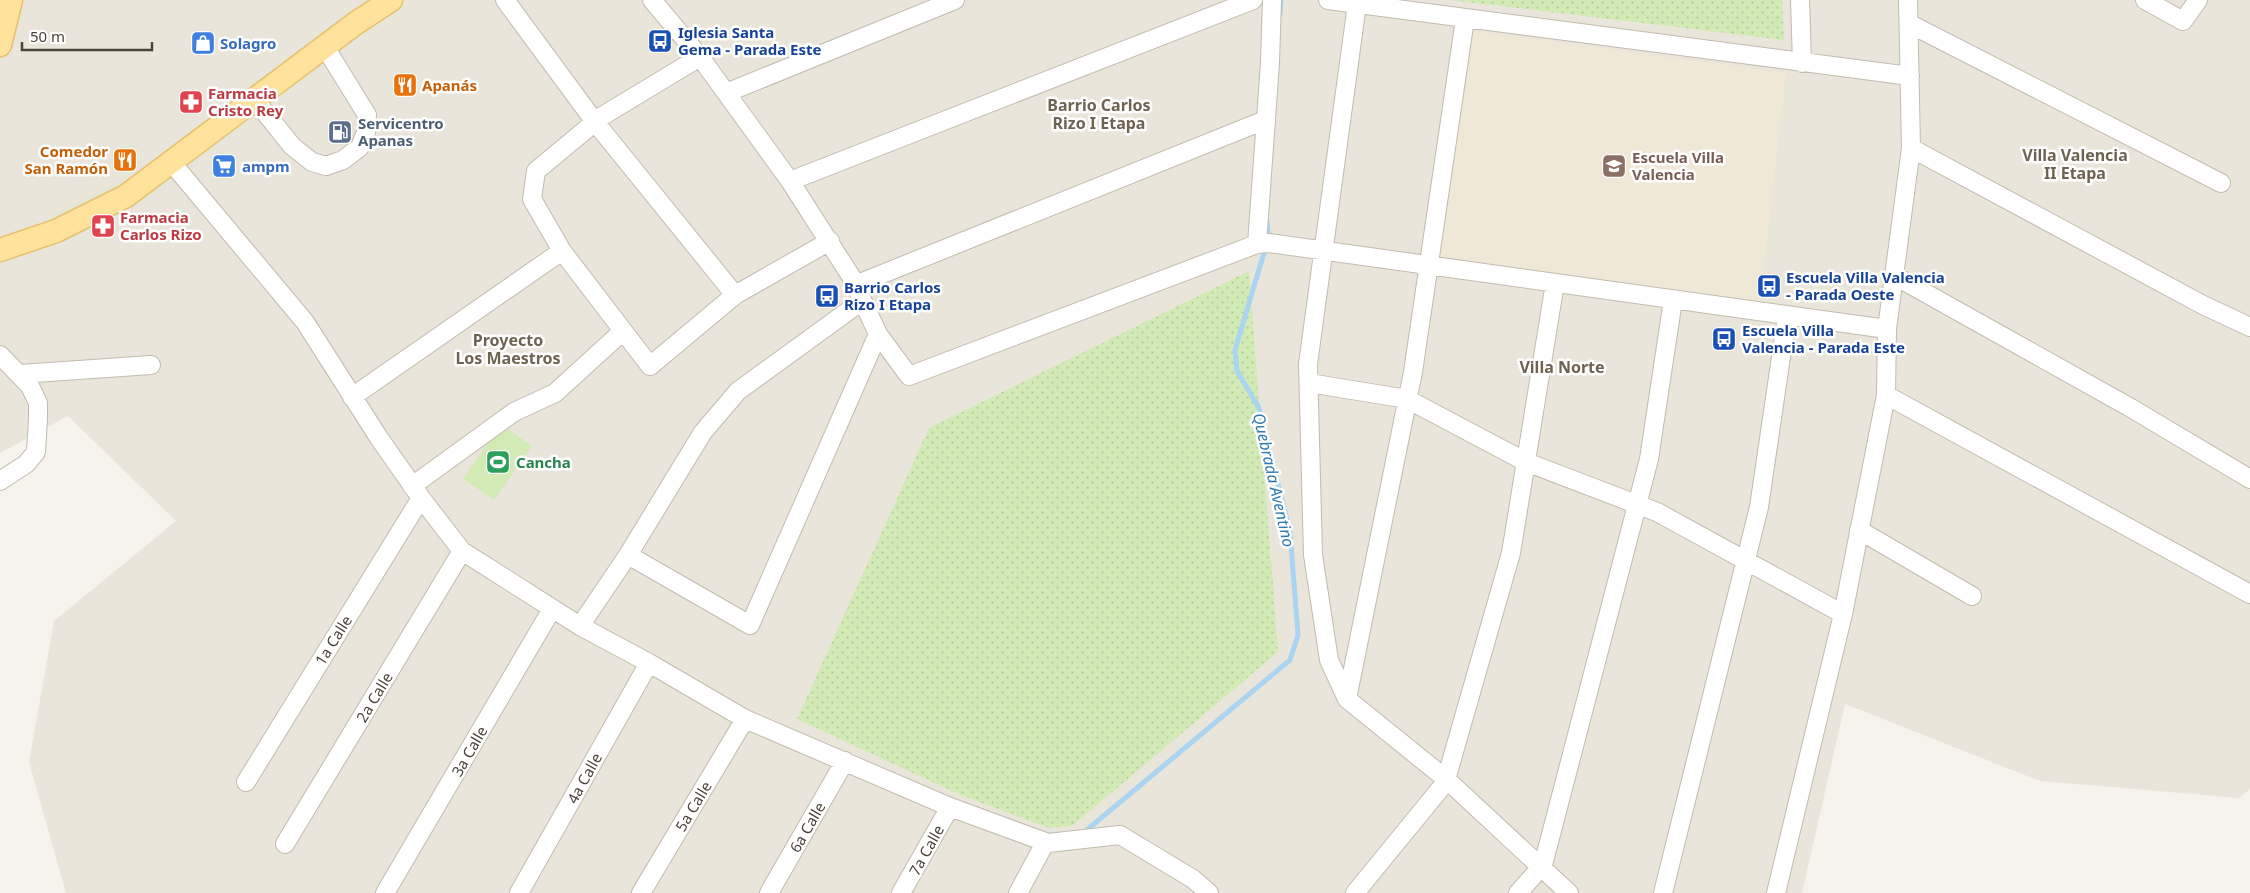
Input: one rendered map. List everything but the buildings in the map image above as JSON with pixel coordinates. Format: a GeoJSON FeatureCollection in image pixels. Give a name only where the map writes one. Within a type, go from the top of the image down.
{"type":"FeatureCollection","features":[{"type":"Feature","properties":{"kind":"main road"},"geometry":{"type":"LineString","coordinates":[[0,45],[11,0]]}},
{"type":"Feature","properties":{"kind":"main road"},"geometry":{"type":"LineString","coordinates":[[0,250],[56,231],[118,200],[172,163],[325,47],[391,0]]}},
{"type":"Feature","properties":{"kind":"street"},"geometry":{"type":"LineString","coordinates":[[505,0],[594,122],[735,296]]}},
{"type":"Feature","properties":{"kind":"street"},"geometry":{"type":"LineString","coordinates":[[652,0],[700,57],[790,181],[830,241],[859,293],[878,334],[909,376],[1258,244],[1269,243],[1887,329]]}},
{"type":"Feature","properties":{"kind":"street"},"geometry":{"type":"LineString","coordinates":[[726,93],[955,0]]}},
{"type":"Feature","properties":{"kind":"street"},"geometry":{"type":"LineString","coordinates":[[790,181],[1253,0]]}},
{"type":"Feature","properties":{"kind":"street"},"geometry":{"type":"LineString","coordinates":[[1258,244],[1270,63],[1272,0]]}},
{"type":"Feature","properties":{"kind":"street"},"geometry":{"type":"LineString","coordinates":[[1328,0],[1910,76]]}},
{"type":"Feature","properties":{"kind":"street"},"geometry":{"type":"LineString","coordinates":[[1800,0],[1802,63]]}},
{"type":"Feature","properties":{"kind":"street"},"geometry":{"type":"LineString","coordinates":[[1776,893],[1843,614],[1886,395],[1887,329],[1910,148],[1910,24],[1908,0]]}},
{"type":"Feature","properties":{"kind":"street"},"geometry":{"type":"LineString","coordinates":[[2145,0],[2183,21],[2198,0]]}},
{"type":"Feature","properties":{"kind":"street"},"geometry":{"type":"LineString","coordinates":[[1357,4],[1308,364],[1313,554],[1329,660],[1347,699],[1446,778],[1569,893]]}},
{"type":"Feature","properties":{"kind":"street"},"geometry":{"type":"LineString","coordinates":[[1347,699],[1407,399],[1465,18]]}},
{"type":"Feature","properties":{"kind":"street"},"geometry":{"type":"LineString","coordinates":[[1910,24],[2221,183]]}},
{"type":"Feature","properties":{"kind":"street"},"geometry":{"type":"LineString","coordinates":[[255,100],[292,146],[312,162],[326,166],[343,160],[360,147],[366,132],[367,115],[325,47]]}},
{"type":"Feature","properties":{"kind":"street"},"geometry":{"type":"LineString","coordinates":[[700,57],[594,122],[536,171],[532,199],[562,251],[650,366],[735,296],[830,241]]}},
{"type":"Feature","properties":{"kind":"street"},"geometry":{"type":"LineString","coordinates":[[580,626],[628,555],[703,432],[738,392],[859,293],[1265,120]]}},
{"type":"Feature","properties":{"kind":"street"},"geometry":{"type":"LineString","coordinates":[[1910,148],[2203,305],[2250,327]]}},
{"type":"Feature","properties":{"kind":"street"},"geometry":{"type":"LineString","coordinates":[[172,163],[305,322],[352,397],[416,492],[462,551],[580,626],[649,662],[745,718],[950,807],[1048,843]]}},
{"type":"Feature","properties":{"kind":"street"},"geometry":{"type":"LineString","coordinates":[[352,397],[562,251]]}},
{"type":"Feature","properties":{"kind":"street"},"geometry":{"type":"LineString","coordinates":[[1895,276],[2131,408],[2250,479]]}},
{"type":"Feature","properties":{"kind":"street"},"geometry":{"type":"LineString","coordinates":[[1355,893],[1445,783],[1511,553],[1555,283]]}},
{"type":"Feature","properties":{"kind":"street"},"geometry":{"type":"LineString","coordinates":[[1518,893],[1541,867],[1637,505],[1649,459],[1673,300]]}},
{"type":"Feature","properties":{"kind":"street"},"geometry":{"type":"LineString","coordinates":[[1663,893],[1759,507],[1787,316]]}},
{"type":"Feature","properties":{"kind":"street"},"geometry":{"type":"LineString","coordinates":[[416,492],[514,412],[555,392],[623,331]]}},
{"type":"Feature","properties":{"kind":"street"},"geometry":{"type":"LineString","coordinates":[[628,555],[750,625],[878,334]]}},
{"type":"Feature","properties":{"kind":"street"},"geometry":{"type":"LineString","coordinates":[[0,355],[30,386],[38,403],[36,452],[26,464],[0,481]]}},
{"type":"Feature","properties":{"kind":"street"},"geometry":{"type":"LineString","coordinates":[[20,374],[151,365]]}},
{"type":"Feature","properties":{"kind":"street"},"geometry":{"type":"LineString","coordinates":[[1308,384],[1407,399],[1526,462],[1658,512],[1843,614]]}},
{"type":"Feature","properties":{"kind":"street"},"geometry":{"type":"LineString","coordinates":[[1886,395],[2250,594]]}},
{"type":"Feature","properties":{"kind":"street","name":"1a Calle"},"geometry":{"type":"LineString","coordinates":[[246,782],[416,492]]}},
{"type":"Feature","properties":{"kind":"street"},"geometry":{"type":"LineString","coordinates":[[1859,530],[1972,596]]}},
{"type":"Feature","properties":{"kind":"street","name":"2a Calle"},"geometry":{"type":"LineString","coordinates":[[285,844],[462,551]]}},
{"type":"Feature","properties":{"kind":"street","name":"3a Calle"},"geometry":{"type":"LineString","coordinates":[[386,893],[552,609]]}},
{"type":"Feature","properties":{"kind":"street","name":"4a Calle"},"geometry":{"type":"LineString","coordinates":[[520,893],[649,662]]}},
{"type":"Feature","properties":{"kind":"street","name":"5a Calle"},"geometry":{"type":"LineString","coordinates":[[640,893],[745,718]]}},
{"type":"Feature","properties":{"kind":"street","name":"6a Calle"},"geometry":{"type":"LineString","coordinates":[[769,893],[844,761]]}},
{"type":"Feature","properties":{"kind":"street","name":"7a Calle"},"geometry":{"type":"LineString","coordinates":[[901,893],[950,807]]}},
{"type":"Feature","properties":{"kind":"street"},"geometry":{"type":"LineString","coordinates":[[1018,893],[1045,843],[1120,835],[1193,879],[1209,893]]}},
{"type":"Feature","properties":{"kind":"shaded area"},"geometry":{"type":"Polygon","coordinates":[[[0,0],[2250,0],[2250,789],[2239,798],[2040,781],[1845,704],[1802,893],[66,893],[29,762],[54,621],[176,521],[68,416],[0,453],[0,0]]]}},
{"type":"Feature","properties":{"kind":"shaded area","name":"Escuela Villa Valencia"},"geometry":{"type":"Polygon","coordinates":[[[1473,31],[1786,73],[1760,301],[1437,259],[1473,31]]]}},
{"type":"Feature","properties":{"kind":"green space"},"geometry":{"type":"Polygon","coordinates":[[[1450,0],[1782,0],[1784,40],[1450,0]]]}},
{"type":"Feature","properties":{"kind":"green space"},"geometry":{"type":"Polygon","coordinates":[[[1249,271],[1278,652],[1072,826],[1049,828],[958,794],[797,719],[929,428],[1249,271]]]}},
{"type":"Feature","properties":{"kind":"green space","name":"Cancha"},"geometry":{"type":"Polygon","coordinates":[[[501,424],[532,446],[494,500],[463,479],[501,424]]]}},
{"type":"Feature","properties":{"kind":"waterway","name":"Quebrada Aventino"},"geometry":{"type":"LineString","coordinates":[[1280,14],[1281,0]]}},
{"type":"Feature","properties":{"kind":"waterway","name":"Quebrada Aventino"},"geometry":{"type":"LineString","coordinates":[[1082,834],[1290,660],[1298,635],[1290,532],[1259,408],[1237,371],[1235,350],[1263,256],[1269,243],[1267,222]]}},
{"type":"Feature","properties":{"kind":"place","name":"Iglesia Santa Gema - Parada Este"},"geometry":{"type":"Point","coordinates":[660,41]}},
{"type":"Feature","properties":{"kind":"place","name":"Solagro"},"geometry":{"type":"Point","coordinates":[203,43]}},
{"type":"Feature","properties":{"kind":"place","name":"Apanás"},"geometry":{"type":"Point","coordinates":[405,85]}},
{"type":"Feature","properties":{"kind":"place","name":"Farmacia Cristo Rey"},"geometry":{"type":"Point","coordinates":[191,102]}},
{"type":"Feature","properties":{"kind":"place","name":"Servicentro Apanas"},"geometry":{"type":"Point","coordinates":[340,132]}},
{"type":"Feature","properties":{"kind":"place","name":"Comedor San Ramón"},"geometry":{"type":"Point","coordinates":[125,160]}},
{"type":"Feature","properties":{"kind":"place","name":"ampm"},"geometry":{"type":"Point","coordinates":[224,166]}},
{"type":"Feature","properties":{"kind":"place","name":"Escuela Villa Valencia"},"geometry":{"type":"Point","coordinates":[1614,166]}},
{"type":"Feature","properties":{"kind":"place","name":"Farmacia Carlos Rizo"},"geometry":{"type":"Point","coordinates":[103,226]}},
{"type":"Feature","properties":{"kind":"place","name":"Escuela Villa Valencia - Parada Oeste"},"geometry":{"type":"Point","coordinates":[1769,286]}},
{"type":"Feature","properties":{"kind":"place","name":"Barrio Carlos Rizo I Etapa"},"geometry":{"type":"Point","coordinates":[827,296]}},
{"type":"Feature","properties":{"kind":"place","name":"Escuela Villa Valencia - Parada Este"},"geometry":{"type":"Point","coordinates":[1724,339]}},
{"type":"Feature","properties":{"kind":"place","name":"Cancha"},"geometry":{"type":"Point","coordinates":[498,462]}},
{"type":"Feature","properties":{"kind":"district","name":"Barrio Carlos Rizo I Etapa"},"geometry":{"type":"Point","coordinates":[1099,114]}},
{"type":"Feature","properties":{"kind":"district","name":"Villa Valencia II Etapa"},"geometry":{"type":"Point","coordinates":[2075,164]}},
{"type":"Feature","properties":{"kind":"district","name":"Proyecto Los Maestros"},"geometry":{"type":"Point","coordinates":[508,349]}},
{"type":"Feature","properties":{"kind":"district","name":"Villa Norte"},"geometry":{"type":"Point","coordinates":[1562,367]}}]}
